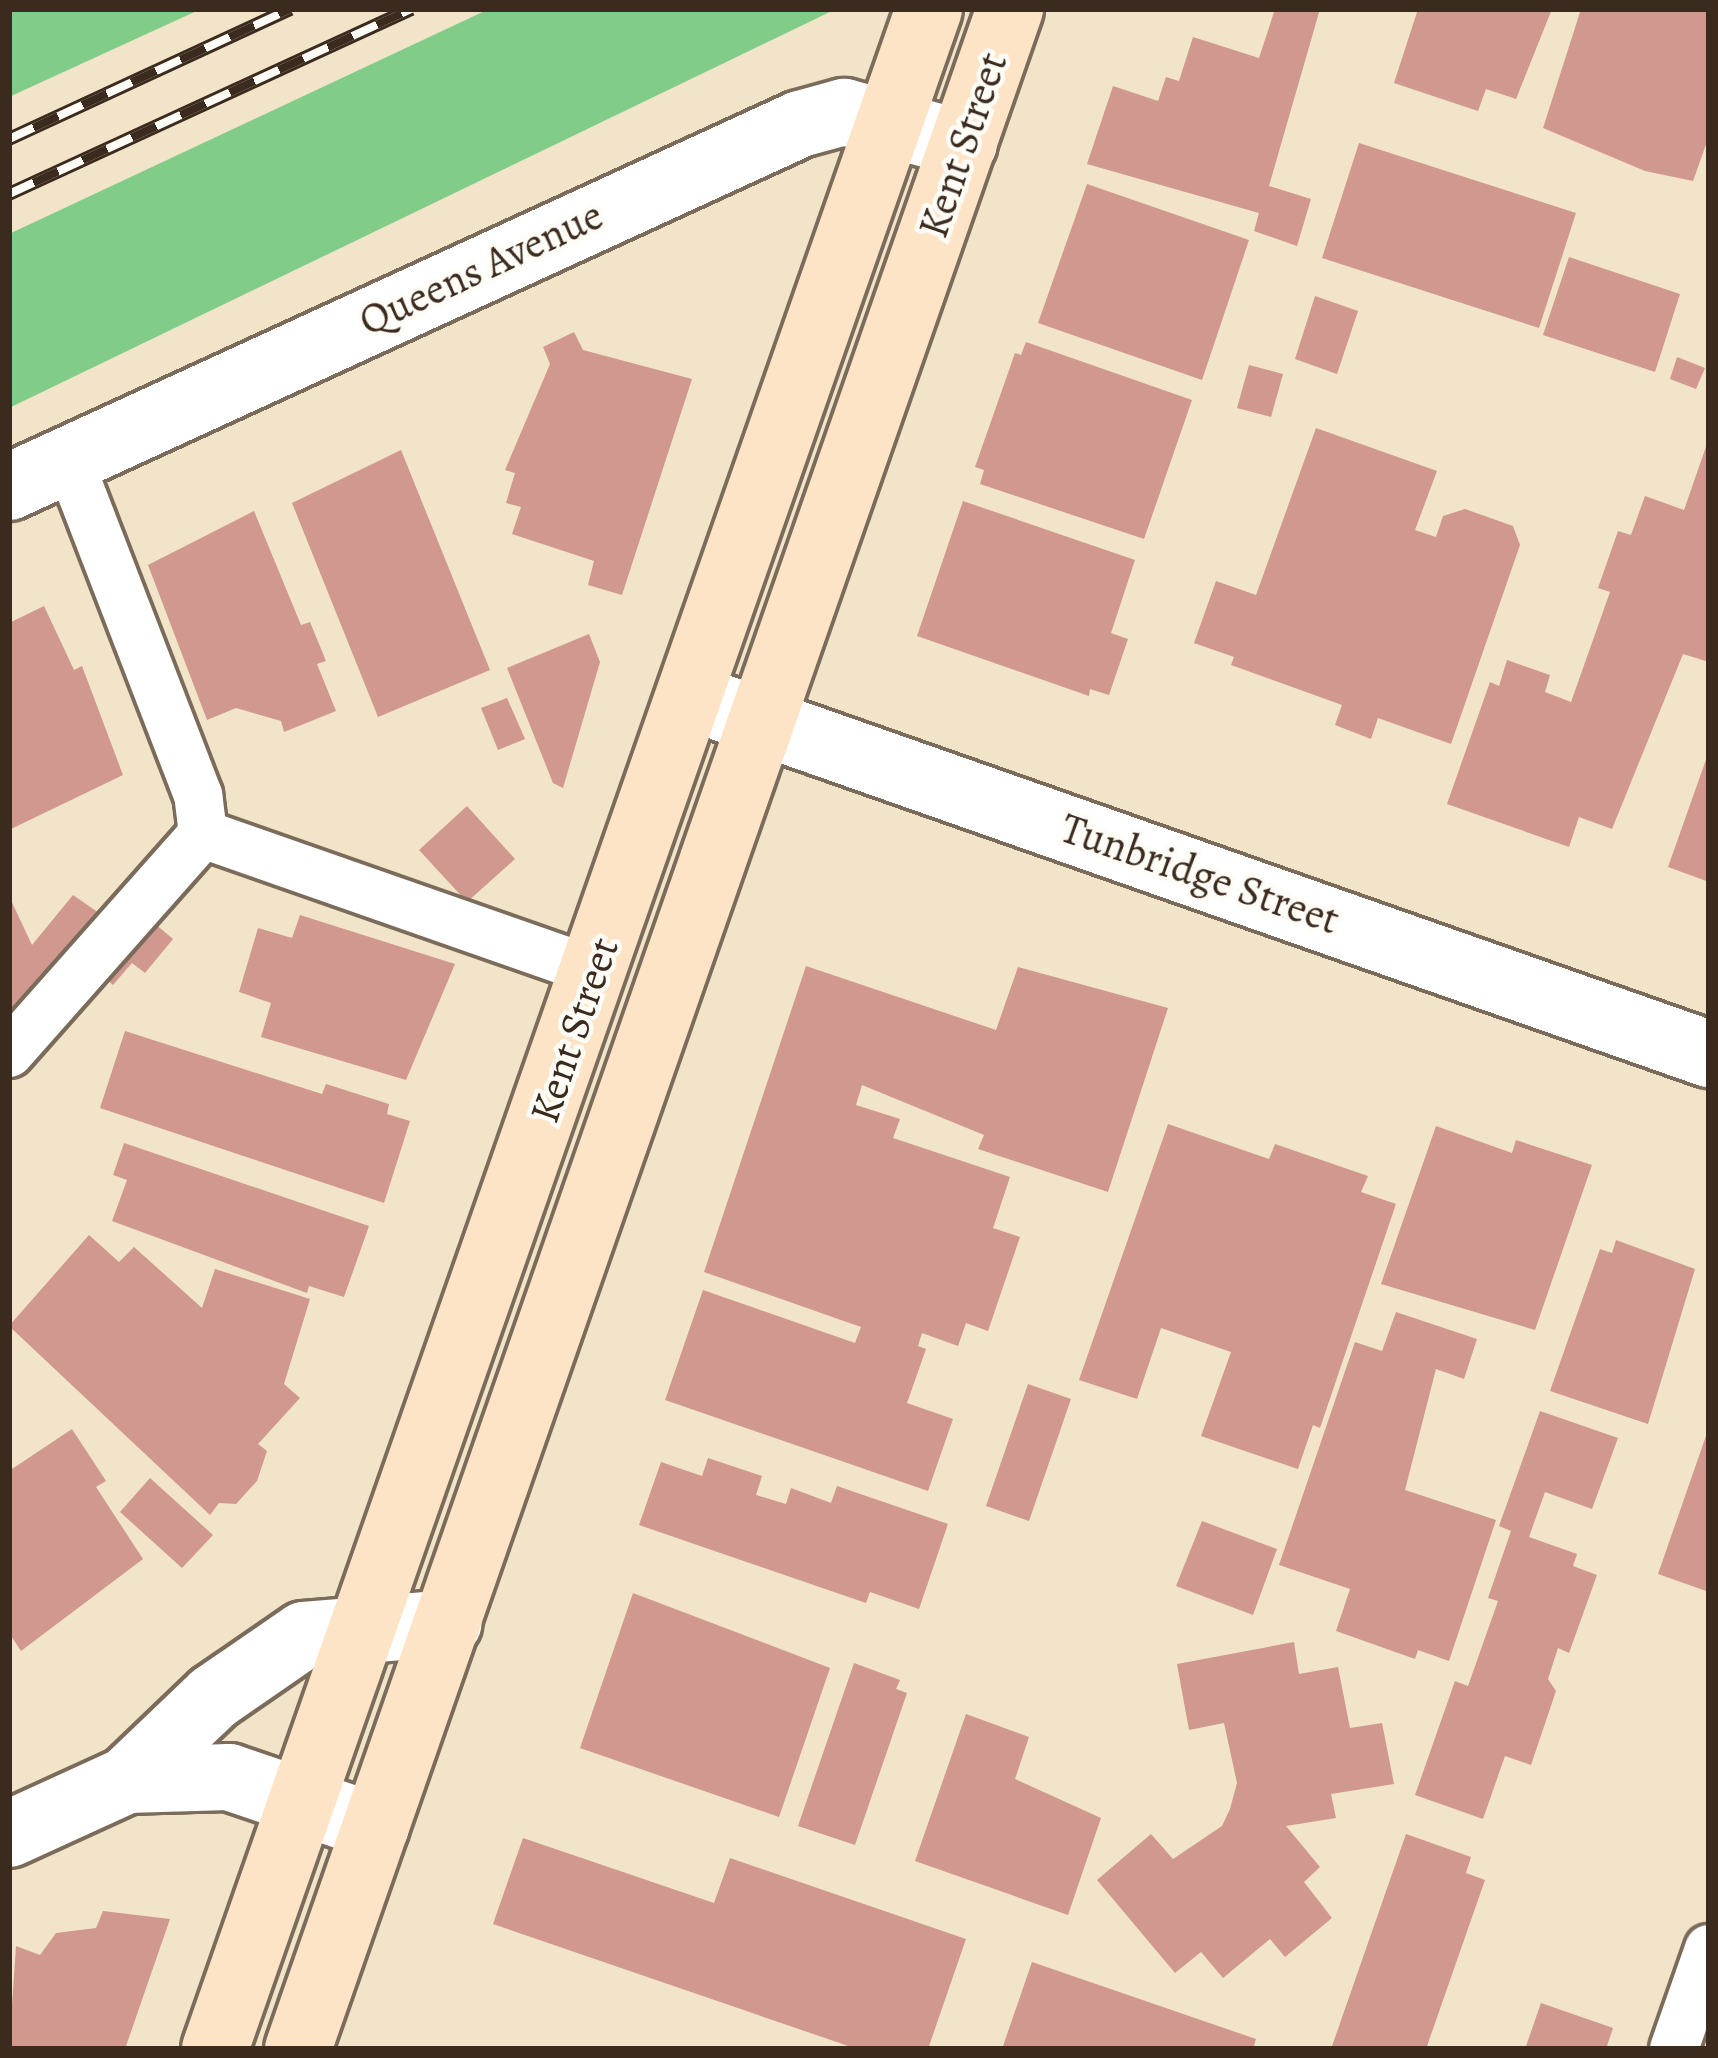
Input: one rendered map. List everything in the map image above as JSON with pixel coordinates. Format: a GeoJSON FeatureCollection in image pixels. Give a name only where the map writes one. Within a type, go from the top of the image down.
{"type":"FeatureCollection","features":[{"type":"Feature","properties":{"kind":"street","name":"Kent Street"},"geometry":{"type":"LineString","coordinates":[[215,2049],[929,9]]}},
{"type":"Feature","properties":{"kind":"street","name":"Kent Street"},"geometry":{"type":"LineString","coordinates":[[298,2049],[1010,9]]}},
{"type":"Feature","properties":{"kind":"street","name":"Queens Avenue"},"geometry":{"type":"LineString","coordinates":[[9,488],[800,124],[844,112],[964,144]]}},
{"type":"Feature","properties":{"kind":"street","name":"Tunbridge Street"},"geometry":{"type":"LineString","coordinates":[[691,697],[1709,1054]]}},
{"type":"Feature","properties":{"kind":"street"},"geometry":{"type":"LineString","coordinates":[[128,1780],[214,1696],[304,1636],[449,1623]]}},
{"type":"Feature","properties":{"kind":"street"},"geometry":{"type":"LineString","coordinates":[[9,1834],[128,1780],[190,1773],[303,1801],[376,1827]]}},
{"type":"Feature","properties":{"kind":"lane"},"geometry":{"type":"LineString","coordinates":[[9,1053],[203,834],[198,795],[69,460]]}},
{"type":"Feature","properties":{"kind":"lane"},"geometry":{"type":"LineString","coordinates":[[203,834],[595,971]]}},
{"type":"Feature","properties":{"kind":"lane"},"geometry":{"type":"LineString","coordinates":[[1674,2049],[1709,1949]]}},
{"type":"Feature","properties":{"kind":"green space"},"geometry":{"type":"Polygon","coordinates":[[[9,9],[201,9],[9,97],[9,9]]]}},
{"type":"Feature","properties":{"kind":"green space"},"geometry":{"type":"Polygon","coordinates":[[[489,9],[836,9],[9,408],[9,234],[489,9]]]}},
{"type":"Feature","properties":{"kind":"building"},"geometry":{"type":"Polygon","coordinates":[[[1275,9],[1320,9],[1269,186],[1311,199],[1297,246],[1254,231],[1259,213],[1087,164],[1113,86],[1158,101],[1166,77],[1179,81],[1193,37],[1259,58],[1275,9]]]}},
{"type":"Feature","properties":{"kind":"building"},"geometry":{"type":"Polygon","coordinates":[[[1418,9],[1552,9],[1516,99],[1486,89],[1478,111],[1394,83],[1418,9]]]}},
{"type":"Feature","properties":{"kind":"building"},"geometry":{"type":"Polygon","coordinates":[[[1581,9],[1709,9],[1709,136],[1693,181],[1645,171],[1543,128],[1581,9]]]}},
{"type":"Feature","properties":{"kind":"building"},"geometry":{"type":"Polygon","coordinates":[[[1359,143],[1576,213],[1539,328],[1322,258],[1359,143]]]}},
{"type":"Feature","properties":{"kind":"building"},"geometry":{"type":"Polygon","coordinates":[[[1087,184],[1249,240],[1202,380],[1038,323],[1087,184]]]}},
{"type":"Feature","properties":{"kind":"building"},"geometry":{"type":"Polygon","coordinates":[[[1569,257],[1680,294],[1655,372],[1543,335],[1569,257]]]}},
{"type":"Feature","properties":{"kind":"building"},"geometry":{"type":"Polygon","coordinates":[[[1315,296],[1358,311],[1337,374],[1295,359],[1315,296]]]}},
{"type":"Feature","properties":{"kind":"building"},"geometry":{"type":"Polygon","coordinates":[[[574,332],[583,350],[692,379],[622,595],[588,585],[594,561],[512,534],[521,507],[506,503],[515,473],[505,470],[550,364],[543,347],[574,332]]]}},
{"type":"Feature","properties":{"kind":"building"},"geometry":{"type":"Polygon","coordinates":[[[1026,342],[1192,400],[1144,539],[980,484],[984,470],[975,467],[1015,353],[1021,355],[1026,342]]]}},
{"type":"Feature","properties":{"kind":"building"},"geometry":{"type":"Polygon","coordinates":[[[1677,357],[1705,368],[1696,389],[1670,379],[1677,357]]]}},
{"type":"Feature","properties":{"kind":"building"},"geometry":{"type":"Polygon","coordinates":[[[1249,365],[1283,374],[1271,417],[1237,408],[1249,365]]]}},
{"type":"Feature","properties":{"kind":"building"},"geometry":{"type":"Polygon","coordinates":[[[1316,428],[1437,471],[1415,530],[1436,537],[1443,516],[1465,509],[1513,526],[1520,545],[1451,744],[1378,718],[1371,739],[1335,725],[1342,705],[1231,665],[1234,657],[1194,643],[1216,581],[1256,595],[1316,428]]]}},
{"type":"Feature","properties":{"kind":"building"},"geometry":{"type":"Polygon","coordinates":[[[1709,438],[1709,662],[1683,654],[1612,829],[1579,817],[1569,847],[1447,804],[1490,682],[1499,686],[1507,660],[1550,675],[1545,692],[1571,702],[1610,592],[1598,588],[1618,531],[1631,535],[1645,496],[1684,510],[1709,438]]]}},
{"type":"Feature","properties":{"kind":"building"},"geometry":{"type":"Polygon","coordinates":[[[401,450],[490,670],[378,717],[292,503],[401,450]]]}},
{"type":"Feature","properties":{"kind":"building"},"geometry":{"type":"Polygon","coordinates":[[[963,501],[1135,560],[1111,633],[1128,639],[1109,695],[1090,689],[1089,696],[917,636],[963,501]]]}},
{"type":"Feature","properties":{"kind":"building"},"geometry":{"type":"Polygon","coordinates":[[[254,511],[301,625],[310,622],[326,661],[317,664],[336,711],[284,732],[281,721],[236,708],[207,720],[148,565],[254,511]]]}},
{"type":"Feature","properties":{"kind":"building"},"geometry":{"type":"Polygon","coordinates":[[[44,606],[74,670],[82,666],[123,775],[9,830],[9,623],[44,606]]]}},
{"type":"Feature","properties":{"kind":"building"},"geometry":{"type":"Polygon","coordinates":[[[589,634],[600,662],[563,788],[553,783],[507,668],[589,634]]]}},
{"type":"Feature","properties":{"kind":"building"},"geometry":{"type":"Polygon","coordinates":[[[507,698],[525,739],[498,750],[481,708],[507,698]]]}},
{"type":"Feature","properties":{"kind":"building"},"geometry":{"type":"Polygon","coordinates":[[[1709,754],[1709,882],[1668,867],[1709,754]]]}},
{"type":"Feature","properties":{"kind":"building"},"geometry":{"type":"Polygon","coordinates":[[[467,806],[515,859],[467,902],[419,850],[467,806]]]}},
{"type":"Feature","properties":{"kind":"building"},"geometry":{"type":"Polygon","coordinates":[[[73,895],[102,915],[9,1016],[9,896],[32,945],[73,895]]]}},
{"type":"Feature","properties":{"kind":"building"},"geometry":{"type":"Polygon","coordinates":[[[300,915],[455,964],[406,1080],[261,1037],[271,1003],[239,992],[258,928],[292,938],[300,915]]]}},
{"type":"Feature","properties":{"kind":"building"},"geometry":{"type":"Polygon","coordinates":[[[148,918],[173,939],[145,973],[132,963],[113,985],[101,974],[148,918]]]}},
{"type":"Feature","properties":{"kind":"building"},"geometry":{"type":"Polygon","coordinates":[[[806,966],[996,1030],[1018,967],[1168,1008],[1108,1192],[978,1149],[984,1135],[862,1085],[856,1105],[900,1119],[893,1138],[1010,1177],[993,1228],[1020,1237],[988,1331],[966,1323],[958,1346],[922,1333],[918,1346],[926,1349],[907,1403],[953,1419],[928,1491],[665,1400],[703,1290],[855,1343],[861,1327],[704,1272],[806,966]]]}},
{"type":"Feature","properties":{"kind":"building"},"geometry":{"type":"Polygon","coordinates":[[[125,1031],[322,1094],[326,1084],[389,1104],[387,1114],[410,1121],[384,1203],[100,1108],[125,1031]]]}},
{"type":"Feature","properties":{"kind":"building"},"geometry":{"type":"Polygon","coordinates":[[[1168,1124],[1269,1159],[1275,1144],[1368,1176],[1361,1192],[1396,1204],[1320,1428],[1313,1425],[1298,1469],[1201,1436],[1231,1352],[1161,1328],[1137,1399],[1079,1380],[1168,1124]]]}},
{"type":"Feature","properties":{"kind":"building"},"geometry":{"type":"Polygon","coordinates":[[[1436,1126],[1512,1153],[1516,1140],[1592,1165],[1535,1330],[1381,1284],[1436,1126]]]}},
{"type":"Feature","properties":{"kind":"building"},"geometry":{"type":"Polygon","coordinates":[[[124,1143],[369,1226],[344,1297],[309,1286],[307,1293],[112,1221],[127,1180],[113,1175],[124,1143]]]}},
{"type":"Feature","properties":{"kind":"building"},"geometry":{"type":"Polygon","coordinates":[[[89,1235],[119,1262],[134,1247],[202,1308],[215,1269],[310,1299],[284,1384],[300,1398],[258,1444],[267,1451],[257,1481],[236,1504],[219,1503],[210,1515],[9,1326],[89,1235]]]}},
{"type":"Feature","properties":{"kind":"building"},"geometry":{"type":"Polygon","coordinates":[[[1616,1240],[1695,1269],[1648,1424],[1550,1391],[1600,1249],[1612,1253],[1616,1240]]]}},
{"type":"Feature","properties":{"kind":"building"},"geometry":{"type":"Polygon","coordinates":[[[1396,1312],[1477,1339],[1464,1379],[1436,1369],[1405,1490],[1496,1520],[1449,1661],[1418,1650],[1415,1659],[1336,1631],[1350,1589],[1279,1565],[1355,1342],[1382,1351],[1396,1312]]]}},
{"type":"Feature","properties":{"kind":"building"},"geometry":{"type":"Polygon","coordinates":[[[1028,1384],[1071,1399],[1029,1521],[986,1506],[1028,1384]]]}},
{"type":"Feature","properties":{"kind":"building"},"geometry":{"type":"Polygon","coordinates":[[[1540,1411],[1618,1438],[1592,1509],[1545,1492],[1529,1537],[1577,1554],[1573,1566],[1597,1575],[1569,1653],[1558,1648],[1548,1679],[1556,1691],[1531,1765],[1505,1756],[1483,1819],[1415,1795],[1455,1681],[1468,1686],[1498,1601],[1488,1598],[1511,1531],[1499,1526],[1540,1411]]]}},
{"type":"Feature","properties":{"kind":"building"},"geometry":{"type":"Polygon","coordinates":[[[72,1429],[106,1481],[96,1487],[143,1559],[21,1651],[9,1633],[9,1471],[72,1429]]]}},
{"type":"Feature","properties":{"kind":"building"},"geometry":{"type":"Polygon","coordinates":[[[1709,1430],[1709,1592],[1658,1574],[1709,1430]]]}},
{"type":"Feature","properties":{"kind":"building"},"geometry":{"type":"Polygon","coordinates":[[[708,1458],[762,1476],[756,1495],[786,1504],[791,1488],[831,1503],[837,1486],[948,1524],[919,1609],[870,1592],[866,1603],[639,1525],[661,1462],[702,1476],[708,1458]]]}},
{"type":"Feature","properties":{"kind":"building"},"geometry":{"type":"Polygon","coordinates":[[[150,1478],[213,1535],[182,1568],[120,1512],[150,1478]]]}},
{"type":"Feature","properties":{"kind":"building"},"geometry":{"type":"Polygon","coordinates":[[[1202,1521],[1277,1549],[1253,1615],[1176,1586],[1202,1521]]]}},
{"type":"Feature","properties":{"kind":"building"},"geometry":{"type":"Polygon","coordinates":[[[633,1593],[830,1668],[779,1817],[580,1748],[633,1593]]]}},
{"type":"Feature","properties":{"kind":"building"},"geometry":{"type":"Polygon","coordinates":[[[1294,1642],[1299,1674],[1338,1667],[1350,1728],[1382,1723],[1394,1784],[1331,1794],[1336,1818],[1286,1826],[1320,1867],[1304,1882],[1332,1918],[1285,1957],[1270,1939],[1223,1978],[1201,1952],[1175,1973],[1097,1880],[1151,1834],[1173,1859],[1222,1826],[1230,1809],[1237,1783],[1224,1723],[1189,1730],[1177,1664],[1294,1642]]]}},
{"type":"Feature","properties":{"kind":"building"},"geometry":{"type":"Polygon","coordinates":[[[854,1663],[900,1680],[896,1689],[907,1693],[855,1845],[798,1826],[854,1663]]]}},
{"type":"Feature","properties":{"kind":"building"},"geometry":{"type":"Polygon","coordinates":[[[966,1714],[1029,1737],[1015,1779],[1101,1818],[1068,1915],[915,1861],[966,1714]]]}},
{"type":"Feature","properties":{"kind":"building"},"geometry":{"type":"Polygon","coordinates":[[[1406,1834],[1471,1857],[1466,1873],[1485,1880],[1426,2049],[1331,2049],[1406,1834]]]}},
{"type":"Feature","properties":{"kind":"building"},"geometry":{"type":"Polygon","coordinates":[[[523,1838],[714,1903],[730,1858],[966,1939],[928,2049],[857,2049],[493,1924],[523,1838]]]}},
{"type":"Feature","properties":{"kind":"building"},"geometry":{"type":"Polygon","coordinates":[[[103,1911],[170,1919],[125,2049],[9,2049],[16,1946],[40,1955],[56,1933],[96,1928],[103,1911]]]}},
{"type":"Feature","properties":{"kind":"building"},"geometry":{"type":"Polygon","coordinates":[[[1032,1962],[1256,2039],[1253,2049],[1002,2049],[1032,1962]]]}},
{"type":"Feature","properties":{"kind":"building"},"geometry":{"type":"Polygon","coordinates":[[[1541,2003],[1613,2028],[1606,2049],[1525,2049],[1541,2003]]]}},
{"type":"Feature","properties":{"kind":"railway"},"geometry":{"type":"LineString","coordinates":[[9,139],[290,9]]}},
{"type":"Feature","properties":{"kind":"railway"},"geometry":{"type":"LineString","coordinates":[[9,194],[412,9]]}}]}
